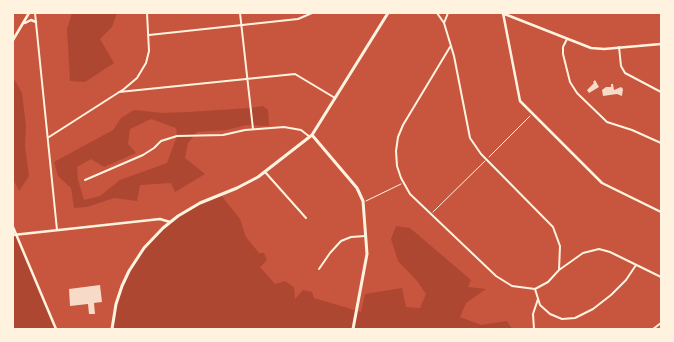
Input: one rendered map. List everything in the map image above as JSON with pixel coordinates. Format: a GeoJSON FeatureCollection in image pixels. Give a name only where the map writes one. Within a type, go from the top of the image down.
{"type":"FeatureCollection","features":[{"type":"Feature","properties":{"kind":"main road"},"geometry":{"type":"LineString","coordinates":[[112,329],[118,299],[129,271],[144,248],[170,222],[200,203],[237,188],[266,172],[311,136],[388,13]]}},
{"type":"Feature","properties":{"kind":"main road"},"geometry":{"type":"LineString","coordinates":[[311,136],[357,188],[363,201],[366,236],[366,262],[353,329]]}},
{"type":"Feature","properties":{"kind":"street"},"geometry":{"type":"LineString","coordinates":[[13,40],[29,13]]}},
{"type":"Feature","properties":{"kind":"street"},"geometry":{"type":"LineString","coordinates":[[35,13],[49,138],[57,230]]}},
{"type":"Feature","properties":{"kind":"street"},"geometry":{"type":"LineString","coordinates":[[49,138],[133,82],[144,68],[149,51],[148,13]]}},
{"type":"Feature","properties":{"kind":"street"},"geometry":{"type":"LineString","coordinates":[[240,13],[253,129]]}},
{"type":"Feature","properties":{"kind":"street"},"geometry":{"type":"LineString","coordinates":[[149,35],[302,19],[312,13]]}},
{"type":"Feature","properties":{"kind":"street"},"geometry":{"type":"LineString","coordinates":[[437,13],[444,23],[450,47],[454,56],[468,132],[474,145],[486,160],[553,227],[560,246],[559,270]]}},
{"type":"Feature","properties":{"kind":"street"},"geometry":{"type":"LineString","coordinates":[[444,23],[448,13]]}},
{"type":"Feature","properties":{"kind":"street"},"geometry":{"type":"LineString","coordinates":[[502,13],[591,48],[619,48],[661,44]]}},
{"type":"Feature","properties":{"kind":"street"},"geometry":{"type":"LineString","coordinates":[[502,13],[518,99],[602,183],[661,212]]}},
{"type":"Feature","properties":{"kind":"street"},"geometry":{"type":"LineString","coordinates":[[24,23],[31,20],[36,22]]}},
{"type":"Feature","properties":{"kind":"street"},"geometry":{"type":"LineString","coordinates":[[567,39],[563,47],[563,54],[570,82],[577,93],[607,122],[632,130],[661,143]]}},
{"type":"Feature","properties":{"kind":"street"},"geometry":{"type":"LineString","coordinates":[[450,47],[403,125],[398,137],[396,159],[404,183],[410,194],[500,280],[518,287],[535,289],[548,282],[559,270],[583,253],[599,249],[610,252],[661,277]]}},
{"type":"Feature","properties":{"kind":"street"},"geometry":{"type":"LineString","coordinates":[[619,48],[621,66],[625,73],[661,92]]}},
{"type":"Feature","properties":{"kind":"street"},"geometry":{"type":"LineString","coordinates":[[119,92],[295,74],[335,98]]}},
{"type":"Feature","properties":{"kind":"street"},"geometry":{"type":"LineString","coordinates":[[85,180],[143,155],[154,148],[161,141],[177,136],[223,135],[253,129],[289,127],[300,130],[311,136]]}},
{"type":"Feature","properties":{"kind":"street"},"geometry":{"type":"LineString","coordinates":[[266,172],[306,218]]}},
{"type":"Feature","properties":{"kind":"street"},"geometry":{"type":"LineString","coordinates":[[15,235],[160,219],[170,222]]}},
{"type":"Feature","properties":{"kind":"street"},"geometry":{"type":"LineString","coordinates":[[13,227],[15,235],[56,329]]}},
{"type":"Feature","properties":{"kind":"street"},"geometry":{"type":"LineString","coordinates":[[319,269],[330,253],[341,242],[351,237],[366,236]]}},
{"type":"Feature","properties":{"kind":"street"},"geometry":{"type":"LineString","coordinates":[[535,289],[542,307],[554,316],[567,319],[580,317],[611,295],[629,276],[636,265]]}},
{"type":"Feature","properties":{"kind":"street"},"geometry":{"type":"LineString","coordinates":[[534,329],[533,314],[538,299]]}},
{"type":"Feature","properties":{"kind":"street"},"geometry":{"type":"LineString","coordinates":[[653,329],[661,323]]}},
{"type":"Feature","properties":{"kind":"path"},"geometry":{"type":"LineString","coordinates":[[432,214],[532,114]]}},
{"type":"Feature","properties":{"kind":"path"},"geometry":{"type":"LineString","coordinates":[[363,201],[370,200],[404,183]]}},
{"type":"Feature","properties":{"kind":"shaded area"},"geometry":{"type":"Polygon","coordinates":[[[72,13],[117,13],[112,27],[100,39],[114,63],[85,82],[70,81],[67,29],[72,13]]]}},
{"type":"Feature","properties":{"kind":"shaded area"},"geometry":{"type":"Polygon","coordinates":[[[13,77],[22,93],[26,126],[25,146],[29,176],[19,191],[13,179],[13,77]]]}},
{"type":"Feature","properties":{"kind":"shaded area"},"geometry":{"type":"Polygon","coordinates":[[[263,106],[268,110],[269,126],[247,125],[226,130],[197,132],[188,143],[185,158],[205,174],[175,192],[171,183],[140,185],[137,201],[114,198],[87,207],[74,208],[71,188],[58,176],[54,162],[113,130],[121,118],[134,110],[163,113],[263,106]],[[151,119],[130,129],[128,144],[136,153],[104,167],[91,159],[77,167],[78,180],[84,200],[100,196],[120,180],[167,163],[177,136],[176,128],[151,119]]]}},
{"type":"Feature","properties":{"kind":"shaded area"},"geometry":{"type":"Polygon","coordinates":[[[220,194],[240,219],[246,237],[259,253],[264,253],[267,260],[260,267],[275,284],[285,281],[294,287],[295,299],[303,290],[312,292],[314,298],[361,312],[365,294],[402,288],[406,307],[420,308],[426,294],[417,281],[398,261],[391,239],[396,226],[410,228],[471,280],[468,287],[486,289],[466,303],[460,317],[481,325],[507,321],[512,329],[112,329],[122,286],[144,248],[178,216],[220,194]]]}},
{"type":"Feature","properties":{"kind":"shaded area"},"geometry":{"type":"Polygon","coordinates":[[[17,234],[56,329],[13,329],[13,235],[17,234]]]}},
{"type":"Feature","properties":{"kind":"building"},"geometry":{"type":"Polygon","coordinates":[[[595,80],[599,87],[589,93],[587,90],[595,80]]]}},
{"type":"Feature","properties":{"kind":"building"},"geometry":{"type":"Polygon","coordinates":[[[611,84],[613,84],[614,90],[621,87],[623,89],[622,96],[617,94],[603,96],[602,90],[606,87],[611,87],[611,84]]]}},
{"type":"Feature","properties":{"kind":"building"},"geometry":{"type":"Polygon","coordinates":[[[100,285],[102,302],[94,303],[95,314],[89,314],[88,304],[70,306],[69,289],[100,285]]]}}]}
